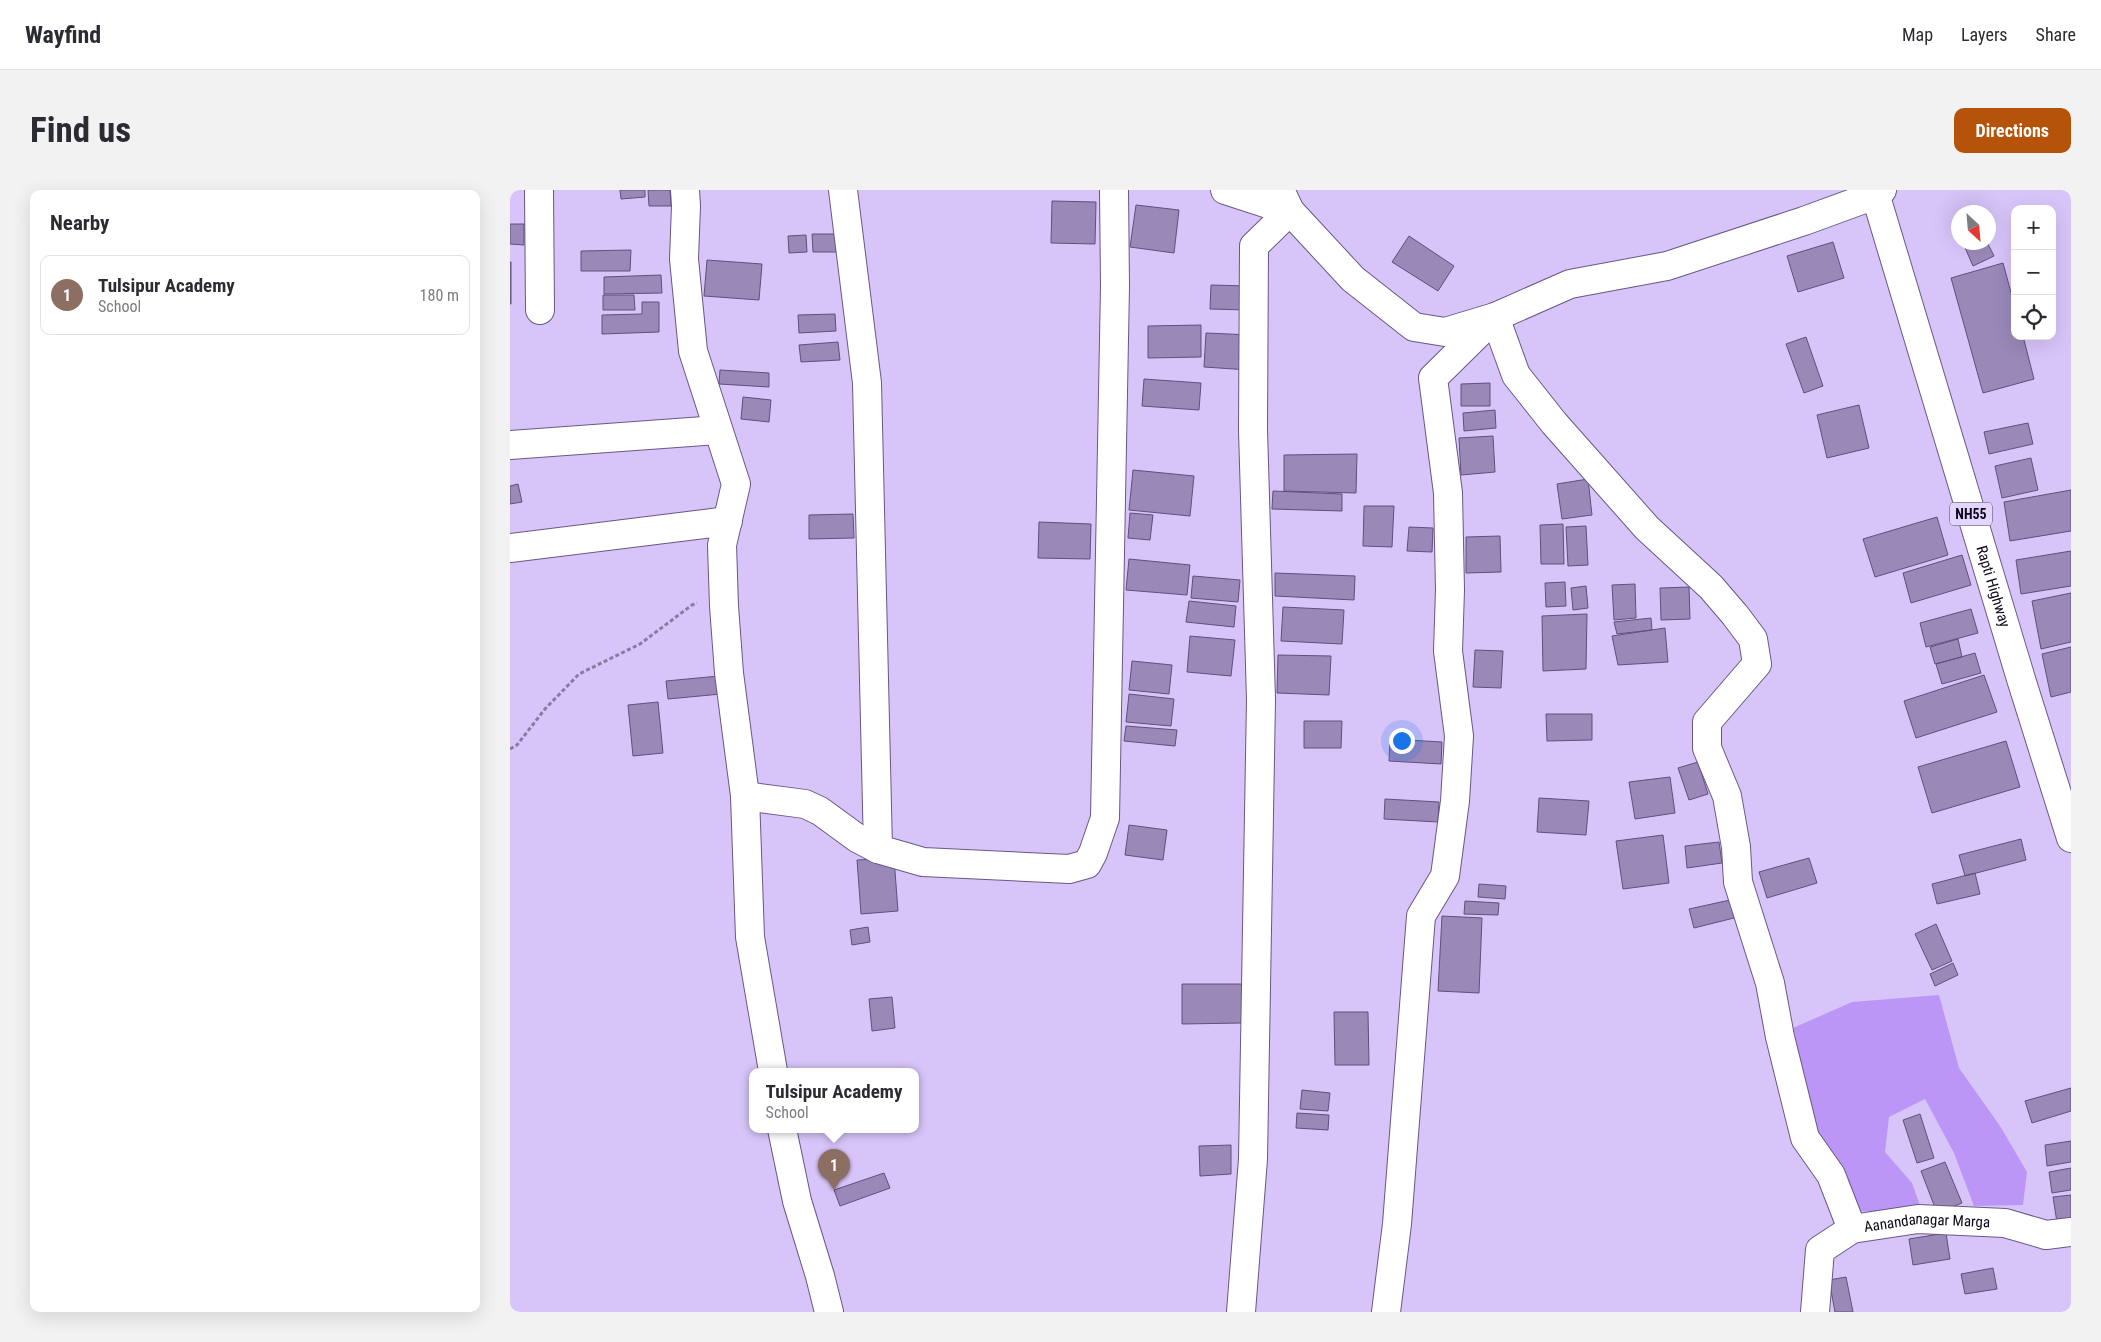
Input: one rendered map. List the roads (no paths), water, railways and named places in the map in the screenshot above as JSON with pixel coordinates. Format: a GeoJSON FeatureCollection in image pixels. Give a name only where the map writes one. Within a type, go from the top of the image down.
{"type":"FeatureCollection","features":[{"type":"Feature","properties":{"kind":"street"},"geometry":{"type":"LineString","coordinates":[[539,190],[540,310]]}},
{"type":"Feature","properties":{"kind":"street"},"geometry":{"type":"LineString","coordinates":[[685,190],[684,259],[693,351],[736,484],[722,546],[724,594],[729,673],[745,796],[750,938],[772,1068]]}},
{"type":"Feature","properties":{"kind":"street"},"geometry":{"type":"LineString","coordinates":[[843,190],[867,383],[878,849]]}},
{"type":"Feature","properties":{"kind":"street"},"geometry":{"type":"LineString","coordinates":[[745,796],[804,804],[820,811],[857,838],[878,849],[923,862],[1069,869],[1086,864],[1093,853],[1105,818],[1115,296],[1114,190]]}},
{"type":"Feature","properties":{"kind":"street"},"geometry":{"type":"LineString","coordinates":[[1225,190],[1286,197],[1353,279],[1414,327],[1445,332],[1494,317],[1570,284],[1667,266],[1804,221],[1877,192]]}},
{"type":"Feature","properties":{"kind":"street","name":"Rapti Highway"},"geometry":{"type":"LineString","coordinates":[[1877,192],[2071,838]]}},
{"type":"Feature","properties":{"kind":"street"},"geometry":{"type":"LineString","coordinates":[[1241,1312],[1253,1159],[1261,699],[1252,430],[1254,246],[1286,197]]}},
{"type":"Feature","properties":{"kind":"street"},"geometry":{"type":"LineString","coordinates":[[1494,317],[1516,375],[1554,423],[1647,528],[1711,587],[1736,615],[1753,639],[1757,664],[1707,722],[1707,748],[1727,796],[1736,847],[1738,882],[1770,983],[1780,1038],[1805,1138],[1831,1175],[1852,1229]]}},
{"type":"Feature","properties":{"kind":"street"},"geometry":{"type":"LineString","coordinates":[[1386,1312],[1401,1178],[1421,916],[1445,876],[1456,801],[1458,764],[1459,736],[1448,651],[1450,590],[1448,492],[1433,378],[1494,317]]}},
{"type":"Feature","properties":{"kind":"street"},"geometry":{"type":"LineString","coordinates":[[510,445],[718,430]]}},
{"type":"Feature","properties":{"kind":"street"},"geometry":{"type":"LineString","coordinates":[[510,548],[728,521]]}},
{"type":"Feature","properties":{"kind":"street"},"geometry":{"type":"LineString","coordinates":[[783,1133],[797,1201],[829,1312]]}},
{"type":"Feature","properties":{"kind":"street","name":"Aanandanagar Marga"},"geometry":{"type":"LineString","coordinates":[[1815,1312],[1820,1250],[1852,1229],[1918,1219],[2005,1223],[2046,1235],[2071,1232]]}},
{"type":"Feature","properties":{"kind":"place","name":"Tulsipur Academy"},"geometry":{"type":"Point","coordinates":[834,1190]}}]}
